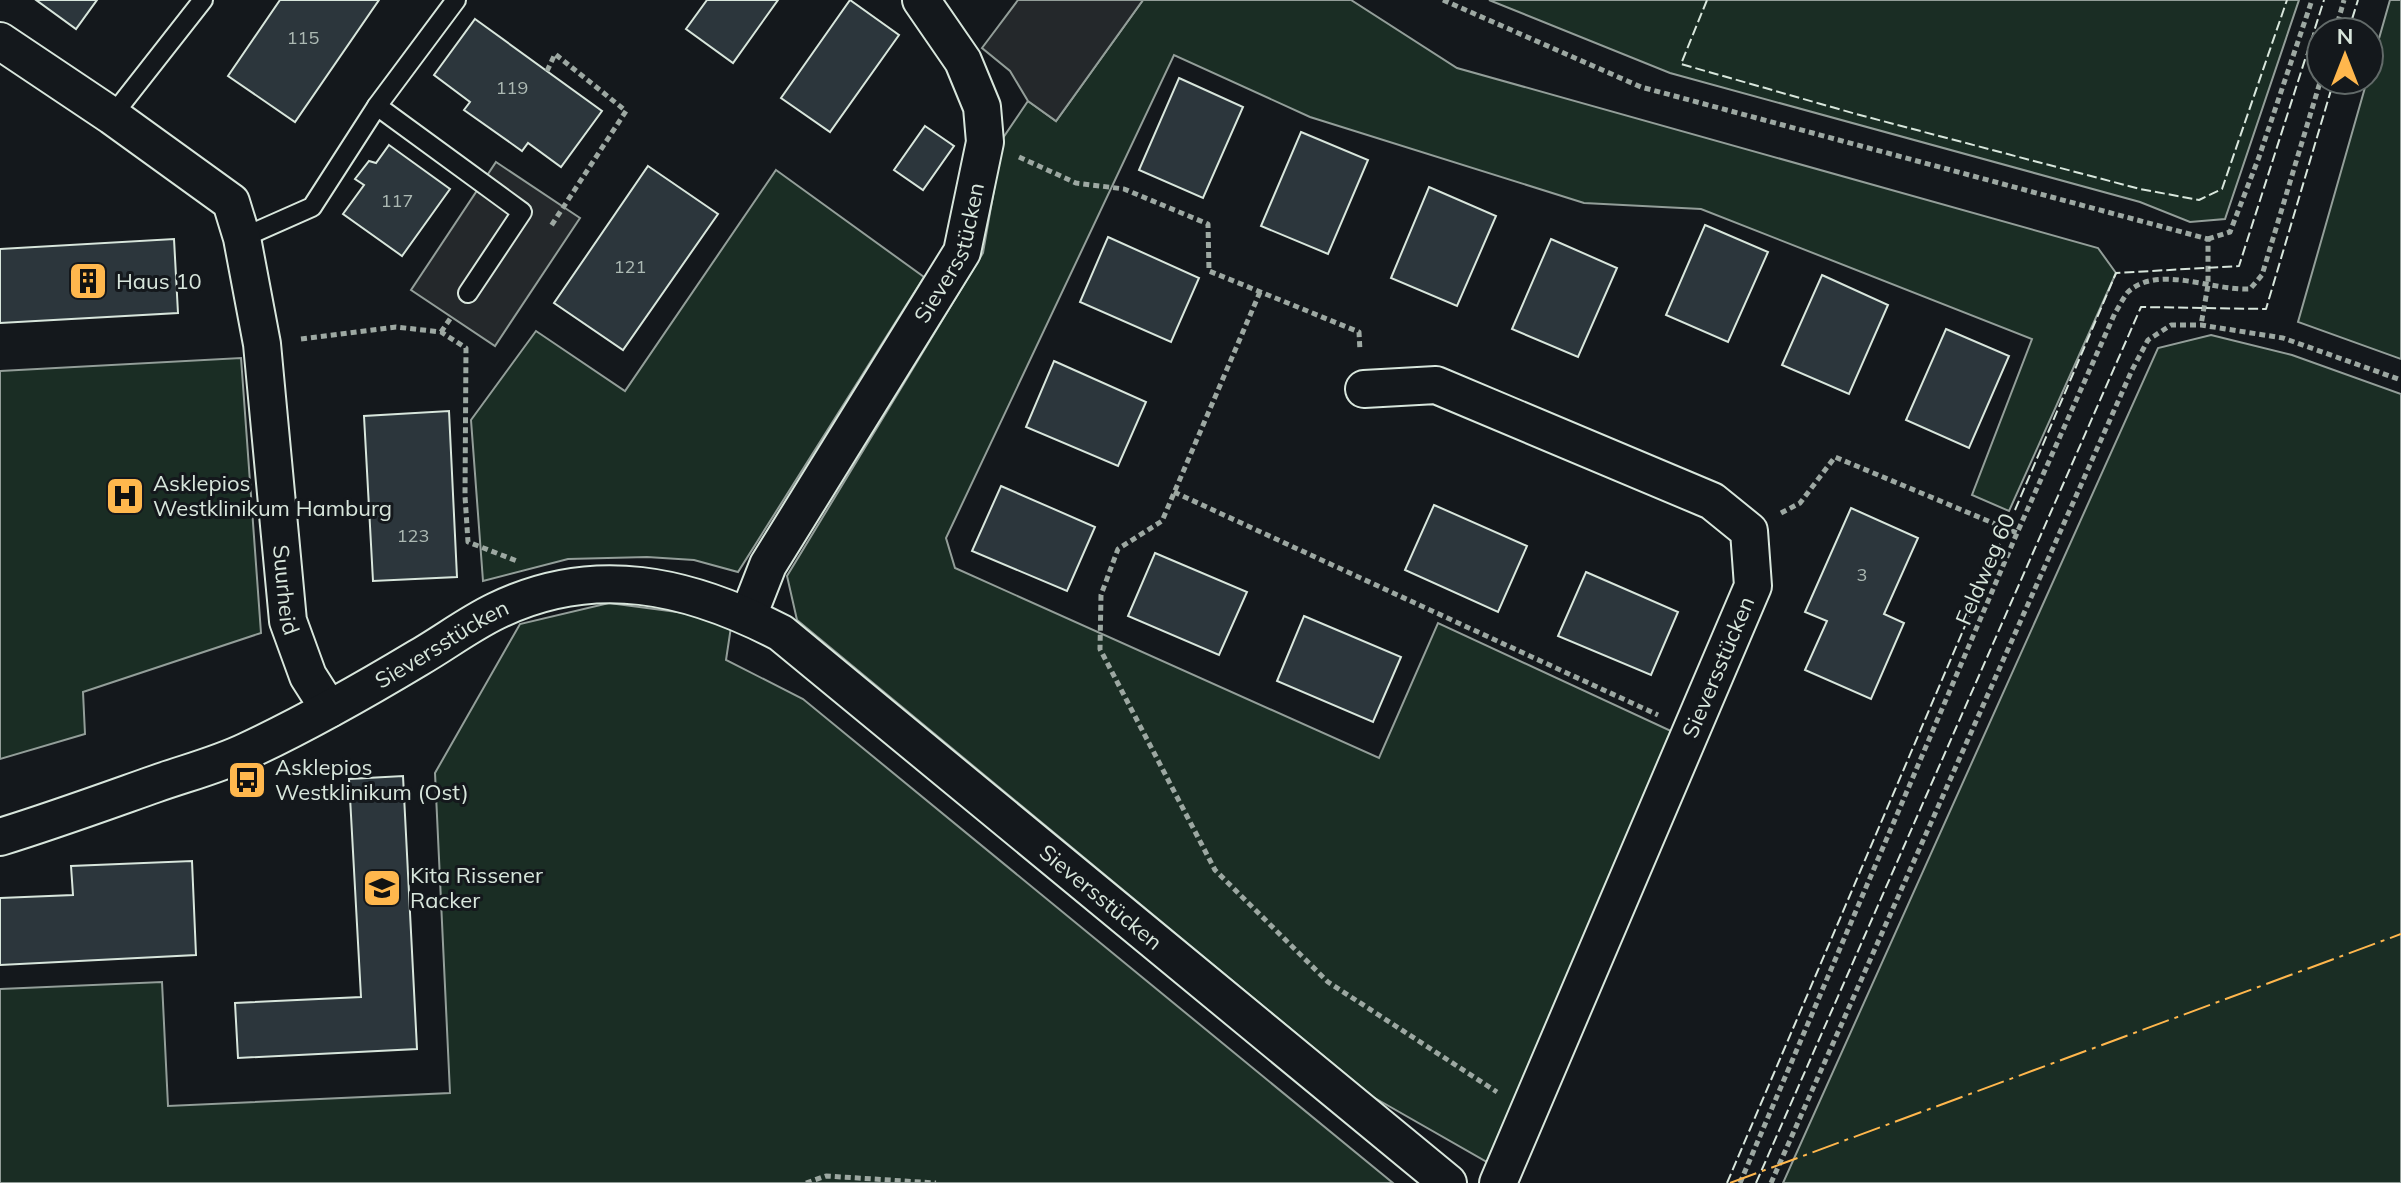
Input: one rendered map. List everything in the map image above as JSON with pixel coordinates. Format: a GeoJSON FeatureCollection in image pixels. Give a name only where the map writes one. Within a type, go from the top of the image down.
{"type":"FeatureCollection","features":[{"type":"Feature","properties":{"kind":"street","name":"Sieversstücken"},"geometry":{"type":"LineString","coordinates":[[748,616],[768,565],[962,252],[979,183],[985,142],[982,107],[963,61],[921,0]]}},
{"type":"Feature","properties":{"kind":"street","name":"Suurheid"},"geometry":{"type":"LineString","coordinates":[[0,41],[112,116],[231,202],[242,238],[262,344],[288,621],[308,676],[329,709]]}},
{"type":"Feature","properties":{"kind":"street"},"geometry":{"type":"LineString","coordinates":[[1364,389],[1436,385],[1712,501],[1749,531]]}},
{"type":"Feature","properties":{"kind":"street","name":"Sieversstücken"},"geometry":{"type":"LineString","coordinates":[[1498,1183],[1753,586],[1749,531]]}},
{"type":"Feature","properties":{"kind":"street","name":"Sieversstücken"},"geometry":{"type":"LineString","coordinates":[[329,709],[495,612],[547,593],[605,584],[633,585],[694,595],[748,616],[781,633],[1448,1183]]}},
{"type":"Feature","properties":{"kind":"street"},"geometry":{"type":"LineString","coordinates":[[0,837],[237,755],[329,709]]}},
{"type":"Feature","properties":{"kind":"lane"},"geometry":{"type":"LineString","coordinates":[[112,116],[203,0]]}},
{"type":"Feature","properties":{"kind":"lane"},"geometry":{"type":"LineString","coordinates":[[242,238],[312,207],[377,106],[456,0]]}},
{"type":"Feature","properties":{"kind":"lane"},"geometry":{"type":"LineString","coordinates":[[377,106],[522,212],[468,293]]}},
{"type":"Feature","properties":{"kind":"path"},"geometry":{"type":"LineString","coordinates":[[1443,0],[1641,87],[2208,239],[2230,232],[2312,0]]}},
{"type":"Feature","properties":{"kind":"path"},"geometry":{"type":"LineString","coordinates":[[522,212],[550,227],[626,111],[555,54],[547,71]]}},
{"type":"Feature","properties":{"kind":"path","name":"Feldweg 60"},"geometry":{"type":"LineString","coordinates":[[1740,1183],[2017,533],[2115,313],[2127,293],[2145,281],[2166,278],[2229,290],[2250,289],[2262,275],[2316,96]]}},
{"type":"Feature","properties":{"kind":"path"},"geometry":{"type":"LineString","coordinates":[[985,142],[1076,183],[1124,189],[1208,224],[1209,271],[1359,332],[1364,389]]}},
{"type":"Feature","properties":{"kind":"path"},"geometry":{"type":"LineString","coordinates":[[2201,325],[2208,285],[2208,239]]}},
{"type":"Feature","properties":{"kind":"path"},"geometry":{"type":"LineString","coordinates":[[1260,292],[1162,521],[1118,549],[1101,595],[1100,649],[1215,870],[1328,982],[1528,1113]]}},
{"type":"Feature","properties":{"kind":"path"},"geometry":{"type":"LineString","coordinates":[[1771,1183],[2148,340],[2171,325],[2201,325],[2283,338],[2401,380]]}},
{"type":"Feature","properties":{"kind":"path"},"geometry":{"type":"LineString","coordinates":[[262,344],[396,327],[441,332],[466,348],[465,496],[468,542],[525,564],[547,593]]}},
{"type":"Feature","properties":{"kind":"path"},"geometry":{"type":"LineString","coordinates":[[1749,531],[1800,503],[1835,457],[2017,533]]}},
{"type":"Feature","properties":{"kind":"path"},"geometry":{"type":"LineString","coordinates":[[1174,492],[1691,730]]}},
{"type":"Feature","properties":{"kind":"path"},"geometry":{"type":"LineString","coordinates":[[806,1183],[826,1176],[936,1183]]}},
{"type":"Feature","properties":{"kind":"green space"},"geometry":{"type":"Polygon","coordinates":[[[1143,0],[1351,0],[1457,68],[2098,248],[2116,273],[2009,511],[1972,495],[2032,339],[1701,209],[1584,203],[1310,117],[1174,55],[946,538],[955,568],[1379,758],[1438,623],[1671,731],[1487,1162],[1373,1097],[797,620],[787,576],[983,253],[1003,138],[1028,101],[1056,121],[1143,0]]]}},
{"type":"Feature","properties":{"kind":"green space"},"geometry":{"type":"Polygon","coordinates":[[[1489,0],[2299,0],[2225,219],[2190,222],[2140,202],[1670,73],[1489,0]]]}},
{"type":"Feature","properties":{"kind":"green space"},"geometry":{"type":"Polygon","coordinates":[[[2390,0],[2401,0],[2401,359],[2298,322],[2363,96],[2385,96],[2385,18],[2390,0]]]}},
{"type":"Feature","properties":{"kind":"green space"},"geometry":{"type":"Polygon","coordinates":[[[776,170],[924,277],[738,572],[694,560],[647,557],[568,559],[483,581],[471,420],[536,331],[625,391],[776,170]]]}},
{"type":"Feature","properties":{"kind":"green space"},"geometry":{"type":"Polygon","coordinates":[[[2211,335],[2292,355],[2401,394],[2401,1183],[1783,1183],[2158,348],[2211,335]]]}},
{"type":"Feature","properties":{"kind":"green space"},"geometry":{"type":"Polygon","coordinates":[[[241,358],[261,633],[83,692],[85,734],[0,759],[0,371],[241,358]]]}},
{"type":"Feature","properties":{"kind":"green space"},"geometry":{"type":"Polygon","coordinates":[[[609,603],[715,617],[731,627],[726,660],[803,699],[1393,1183],[0,1183],[0,989],[162,982],[168,1106],[450,1093],[435,773],[520,624],[609,603]]]}},
{"type":"Feature","properties":{"kind":"shaded area"},"geometry":{"type":"Polygon","coordinates":[[[1018,0],[1143,0],[1056,121],[1028,101],[1010,71],[982,48],[1018,0]]]}},
{"type":"Feature","properties":{"kind":"shaded area"},"geometry":{"type":"Polygon","coordinates":[[[496,162],[580,218],[495,346],[411,290],[496,162]]]}},
{"type":"Feature","properties":{"kind":"building"},"geometry":{"type":"Polygon","coordinates":[[[36,0],[97,0],[76,29],[36,0]]]}},
{"type":"Feature","properties":{"kind":"building"},"geometry":{"type":"Polygon","coordinates":[[[280,0],[379,0],[295,122],[228,76],[280,0]]]}},
{"type":"Feature","properties":{"kind":"building"},"geometry":{"type":"Polygon","coordinates":[[[707,0],[778,0],[733,63],[686,29],[707,0]]]}},
{"type":"Feature","properties":{"kind":"building"},"geometry":{"type":"Polygon","coordinates":[[[850,0],[899,35],[830,132],[781,98],[850,0]]]}},
{"type":"Feature","properties":{"kind":"building"},"geometry":{"type":"Polygon","coordinates":[[[475,19],[602,111],[561,167],[528,143],[522,151],[464,110],[470,102],[434,75],[475,19]]]}},
{"type":"Feature","properties":{"kind":"building"},"geometry":{"type":"Polygon","coordinates":[[[1179,78],[1243,107],[1203,198],[1139,170],[1179,78]]]}},
{"type":"Feature","properties":{"kind":"building"},"geometry":{"type":"Polygon","coordinates":[[[925,126],[954,146],[923,190],[894,170],[925,126]]]}},
{"type":"Feature","properties":{"kind":"building"},"geometry":{"type":"Polygon","coordinates":[[[1301,132],[1368,160],[1328,254],[1261,226],[1301,132]]]}},
{"type":"Feature","properties":{"kind":"building"},"geometry":{"type":"Polygon","coordinates":[[[389,145],[450,189],[402,256],[343,214],[364,185],[355,179],[369,161],[376,163],[389,145]]]}},
{"type":"Feature","properties":{"kind":"building"},"geometry":{"type":"Polygon","coordinates":[[[648,166],[718,214],[623,350],[554,303],[648,166]]]}},
{"type":"Feature","properties":{"kind":"building"},"geometry":{"type":"Polygon","coordinates":[[[1429,187],[1496,216],[1457,306],[1391,278],[1429,187]]]}},
{"type":"Feature","properties":{"kind":"building"},"geometry":{"type":"Polygon","coordinates":[[[1705,225],[1768,252],[1728,342],[1666,315],[1705,225]]]}},
{"type":"Feature","properties":{"kind":"building"},"geometry":{"type":"Polygon","coordinates":[[[1108,237],[1199,278],[1171,342],[1080,302],[1108,237]]]}},
{"type":"Feature","properties":{"kind":"building","name":"Haus 10"},"geometry":{"type":"Polygon","coordinates":[[[174,239],[178,313],[0,323],[0,249],[174,239]]]}},
{"type":"Feature","properties":{"kind":"building"},"geometry":{"type":"Polygon","coordinates":[[[1551,239],[1617,268],[1578,357],[1512,329],[1551,239]]]}},
{"type":"Feature","properties":{"kind":"building"},"geometry":{"type":"Polygon","coordinates":[[[1822,275],[1888,305],[1849,394],[1782,365],[1822,275]]]}},
{"type":"Feature","properties":{"kind":"building"},"geometry":{"type":"Polygon","coordinates":[[[1946,329],[2009,356],[1969,448],[1906,420],[1946,329]]]}},
{"type":"Feature","properties":{"kind":"building"},"geometry":{"type":"Polygon","coordinates":[[[1054,361],[1146,402],[1118,466],[1026,427],[1054,361]]]}},
{"type":"Feature","properties":{"kind":"building"},"geometry":{"type":"Polygon","coordinates":[[[449,411],[457,577],[373,581],[364,416],[449,411]]]}},
{"type":"Feature","properties":{"kind":"building"},"geometry":{"type":"Polygon","coordinates":[[[1001,486],[1095,527],[1067,591],[972,551],[1001,486]]]}},
{"type":"Feature","properties":{"kind":"building"},"geometry":{"type":"Polygon","coordinates":[[[1434,505],[1527,546],[1498,612],[1405,570],[1434,505]]]}},
{"type":"Feature","properties":{"kind":"building"},"geometry":{"type":"Polygon","coordinates":[[[1851,508],[1918,538],[1884,614],[1904,623],[1871,699],[1805,670],[1827,621],[1805,612],[1851,508]]]}},
{"type":"Feature","properties":{"kind":"building"},"geometry":{"type":"Polygon","coordinates":[[[1155,553],[1247,592],[1219,655],[1128,616],[1155,553]]]}},
{"type":"Feature","properties":{"kind":"building"},"geometry":{"type":"Polygon","coordinates":[[[1586,572],[1678,612],[1651,675],[1558,636],[1586,572]]]}},
{"type":"Feature","properties":{"kind":"building"},"geometry":{"type":"Polygon","coordinates":[[[1304,616],[1401,657],[1373,722],[1277,681],[1304,616]]]}},
{"type":"Feature","properties":{"kind":"building","name":"Kita Rissener Racker"},"geometry":{"type":"Polygon","coordinates":[[[403,776],[417,1049],[238,1058],[235,1003],[361,997],[349,779],[403,776]]]}},
{"type":"Feature","properties":{"kind":"building"},"geometry":{"type":"Polygon","coordinates":[[[192,861],[196,955],[0,965],[0,898],[73,895],[71,866],[192,861]]]}},
{"type":"Feature","properties":{"kind":"fence"},"geometry":{"type":"LineString","coordinates":[[1707,0],[1681,64],[2140,189],[2199,200],[2222,189],[2287,0]]}},
{"type":"Feature","properties":{"kind":"fence"},"geometry":{"type":"LineString","coordinates":[[2015,510],[2116,273],[2239,266],[2324,0]]}},
{"type":"Feature","properties":{"kind":"fence"},"geometry":{"type":"LineString","coordinates":[[2353,16],[2358,0]]}},
{"type":"Feature","properties":{"kind":"fence"},"geometry":{"type":"LineString","coordinates":[[1756,1183],[2141,307],[2266,309],[2329,96]]}},
{"type":"Feature","properties":{"kind":"fence"},"geometry":{"type":"LineString","coordinates":[[1727,1183],[2000,544]]}},
{"type":"Feature","properties":{"kind":"power"},"geometry":{"type":"LineString","coordinates":[[1730,1183],[2401,934]]}},
{"type":"Feature","properties":{"kind":"place","name":"Haus 10"},"geometry":{"type":"Point","coordinates":[88,281]}},
{"type":"Feature","properties":{"kind":"place","name":"Asklepios Westklinikum Hamburg"},"geometry":{"type":"Point","coordinates":[125,496]}},
{"type":"Feature","properties":{"kind":"place","name":"Asklepios Westklinikum (Ost)"},"geometry":{"type":"Point","coordinates":[247,780]}},
{"type":"Feature","properties":{"kind":"place","name":"Kita Rissener Racker"},"geometry":{"type":"Point","coordinates":[382,888]}}]}
